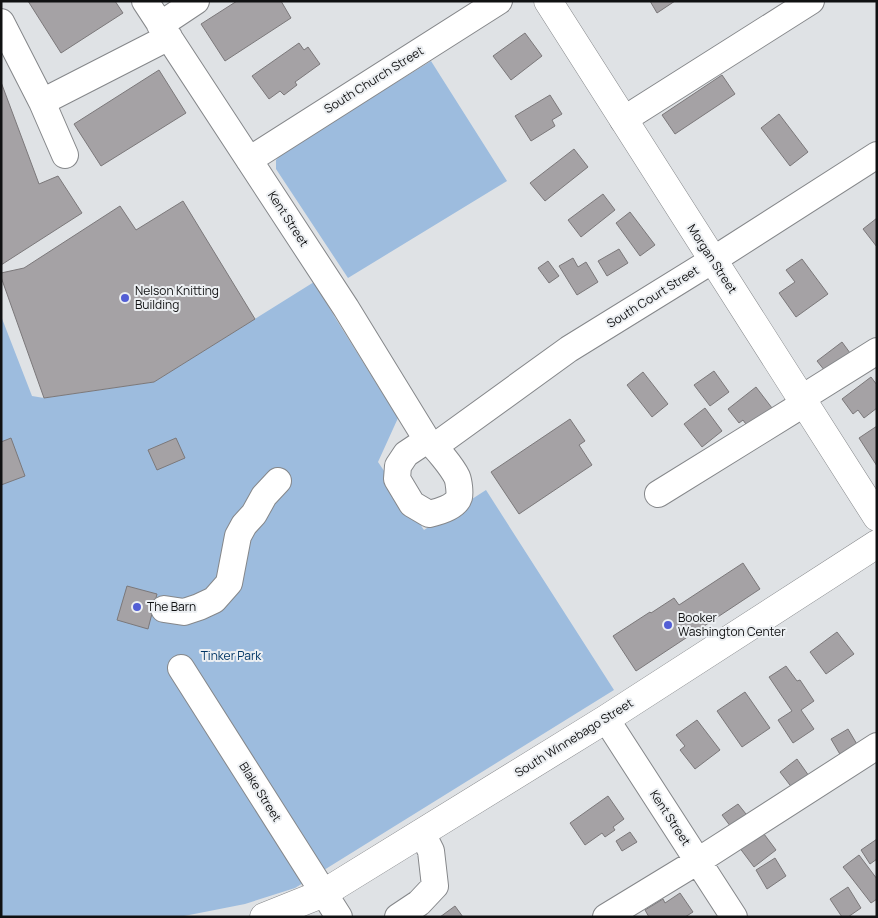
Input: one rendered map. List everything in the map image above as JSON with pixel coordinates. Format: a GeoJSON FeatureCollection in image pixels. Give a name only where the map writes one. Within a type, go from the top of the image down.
{"type":"FeatureCollection","features":[{"type":"Feature","properties":{"kind":"main road","name":"Morgan Street"},"geometry":{"type":"LineString","coordinates":[[548,1],[877,517]]}},
{"type":"Feature","properties":{"kind":"main road","name":"South Winnebago Street"},"geometry":{"type":"LineString","coordinates":[[264,917],[324,893],[606,718],[877,544]]}},
{"type":"Feature","properties":{"kind":"street","name":"Kent Street"},"geometry":{"type":"LineString","coordinates":[[145,1],[346,308],[431,443]]}},
{"type":"Feature","properties":{"kind":"street"},"geometry":{"type":"LineString","coordinates":[[42,102],[164,31],[196,1]]}},
{"type":"Feature","properties":{"kind":"street","name":"South Church Street"},"geometry":{"type":"LineString","coordinates":[[249,160],[500,1]]}},
{"type":"Feature","properties":{"kind":"street"},"geometry":{"type":"LineString","coordinates":[[623,120],[811,1]]}},
{"type":"Feature","properties":{"kind":"street"},"geometry":{"type":"LineString","coordinates":[[1,22],[42,102],[65,155]]}},
{"type":"Feature","properties":{"kind":"street","name":"South Court Street"},"geometry":{"type":"LineString","coordinates":[[431,443],[569,349],[877,155]]}},
{"type":"Feature","properties":{"kind":"street"},"geometry":{"type":"LineString","coordinates":[[658,494],[877,351]]}},
{"type":"Feature","properties":{"kind":"street"},"geometry":{"type":"LineString","coordinates":[[164,609],[184,612],[214,600],[219,595],[229,583],[238,536],[264,496],[278,481]]}},
{"type":"Feature","properties":{"kind":"street","name":"Blake Street"},"geometry":{"type":"LineString","coordinates":[[181,668],[339,917]]}},
{"type":"Feature","properties":{"kind":"street","name":"Kent Street"},"geometry":{"type":"LineString","coordinates":[[606,718],[734,917]]}},
{"type":"Feature","properties":{"kind":"street"},"geometry":{"type":"LineString","coordinates":[[606,917],[698,861],[877,746]]}},
{"type":"Feature","properties":{"kind":"street"},"geometry":{"type":"LineString","coordinates":[[398,917],[420,903],[436,886],[431,851],[422,833]]}},
{"type":"Feature","properties":{"kind":"green space"},"geometry":{"type":"Polygon","coordinates":[[[431,61],[507,181],[348,278],[276,169],[276,160],[282,153],[431,61]]]}},
{"type":"Feature","properties":{"kind":"green space","name":"Tinker Park"},"geometry":{"type":"Polygon","coordinates":[[[314,282],[398,418],[378,462],[424,530],[486,490],[614,690],[295,888],[245,904],[179,917],[1,917],[1,316],[32,396],[44,398],[154,382],[314,282]]]}},
{"type":"Feature","properties":{"kind":"building"},"geometry":{"type":"Polygon","coordinates":[[[28,1],[115,1],[123,13],[61,53],[28,1]]]}},
{"type":"Feature","properties":{"kind":"building"},"geometry":{"type":"Polygon","coordinates":[[[237,1],[281,1],[291,18],[225,61],[201,24],[237,1]]]}},
{"type":"Feature","properties":{"kind":"building"},"geometry":{"type":"Polygon","coordinates":[[[650,1],[675,1],[657,13],[650,1]]]}},
{"type":"Feature","properties":{"kind":"building"},"geometry":{"type":"Polygon","coordinates":[[[525,33],[542,56],[511,80],[493,56],[525,33]]]}},
{"type":"Feature","properties":{"kind":"building"},"geometry":{"type":"Polygon","coordinates":[[[299,43],[304,50],[308,47],[320,64],[295,82],[297,85],[284,95],[280,91],[269,99],[252,76],[299,43]]]}},
{"type":"Feature","properties":{"kind":"building"},"geometry":{"type":"Polygon","coordinates":[[[159,70],[186,113],[101,166],[74,124],[159,70]]]}},
{"type":"Feature","properties":{"kind":"building"},"geometry":{"type":"Polygon","coordinates":[[[722,75],[735,94],[675,134],[662,115],[722,75]]]}},
{"type":"Feature","properties":{"kind":"building"},"geometry":{"type":"Polygon","coordinates":[[[1,82],[39,184],[58,176],[82,213],[1,265],[1,82]]]}},
{"type":"Feature","properties":{"kind":"building"},"geometry":{"type":"Polygon","coordinates":[[[550,95],[562,114],[552,120],[555,126],[531,141],[515,116],[550,95]]]}},
{"type":"Feature","properties":{"kind":"building"},"geometry":{"type":"Polygon","coordinates":[[[779,114],[808,152],[790,166],[761,128],[779,114]]]}},
{"type":"Feature","properties":{"kind":"building"},"geometry":{"type":"Polygon","coordinates":[[[574,149],[588,167],[545,201],[530,183],[574,149]]]}},
{"type":"Feature","properties":{"kind":"building"},"geometry":{"type":"Polygon","coordinates":[[[603,194],[615,210],[581,237],[568,220],[603,194]]]}},
{"type":"Feature","properties":{"kind":"building","name":"Nelson Knitting Building"},"geometry":{"type":"Polygon","coordinates":[[[183,201],[255,319],[154,382],[44,398],[1,273],[24,268],[120,206],[136,230],[183,201]]]}},
{"type":"Feature","properties":{"kind":"building"},"geometry":{"type":"Polygon","coordinates":[[[630,212],[655,245],[640,256],[616,223],[630,212]]]}},
{"type":"Feature","properties":{"kind":"building"},"geometry":{"type":"Polygon","coordinates":[[[877,218],[877,247],[863,229],[877,218]]]}},
{"type":"Feature","properties":{"kind":"building"},"geometry":{"type":"Polygon","coordinates":[[[619,249],[628,263],[607,276],[598,261],[619,249]]]}},
{"type":"Feature","properties":{"kind":"building"},"geometry":{"type":"Polygon","coordinates":[[[573,258],[578,267],[586,262],[598,282],[577,295],[559,266],[573,258]]]}},
{"type":"Feature","properties":{"kind":"building"},"geometry":{"type":"Polygon","coordinates":[[[802,259],[828,294],[796,317],[779,293],[795,282],[786,270],[802,259]]]}},
{"type":"Feature","properties":{"kind":"building"},"geometry":{"type":"Polygon","coordinates":[[[548,261],[559,276],[549,283],[538,268],[548,261]]]}},
{"type":"Feature","properties":{"kind":"building"},"geometry":{"type":"Polygon","coordinates":[[[842,342],[853,357],[829,376],[817,361],[842,342]]]}},
{"type":"Feature","properties":{"kind":"building"},"geometry":{"type":"Polygon","coordinates":[[[714,371],[729,392],[710,406],[694,385],[714,371]]]}},
{"type":"Feature","properties":{"kind":"building"},"geometry":{"type":"Polygon","coordinates":[[[643,372],[668,404],[652,417],[627,385],[643,372]]]}},
{"type":"Feature","properties":{"kind":"building"},"geometry":{"type":"Polygon","coordinates":[[[871,377],[877,385],[877,408],[864,418],[858,410],[853,414],[842,399],[871,377]]]}},
{"type":"Feature","properties":{"kind":"building"},"geometry":{"type":"Polygon","coordinates":[[[756,387],[772,408],[748,427],[743,420],[739,423],[728,409],[756,387]]]}},
{"type":"Feature","properties":{"kind":"building"},"geometry":{"type":"Polygon","coordinates":[[[705,408],[722,431],[702,447],[684,424],[705,408]]]}},
{"type":"Feature","properties":{"kind":"building"},"geometry":{"type":"Polygon","coordinates":[[[570,419],[585,441],[579,445],[592,465],[519,514],[491,472],[570,419]]]}},
{"type":"Feature","properties":{"kind":"building"},"geometry":{"type":"Polygon","coordinates":[[[877,426],[877,466],[859,438],[877,426]]]}},
{"type":"Feature","properties":{"kind":"building"},"geometry":{"type":"Polygon","coordinates":[[[11,438],[25,476],[1,485],[1,442],[11,438]]]}},
{"type":"Feature","properties":{"kind":"building"},"geometry":{"type":"Polygon","coordinates":[[[176,438],[185,458],[157,470],[148,450],[176,438]]]}},
{"type":"Feature","properties":{"kind":"building","name":"Booker Washington Center"},"geometry":{"type":"Polygon","coordinates":[[[743,563],[760,589],[636,671],[613,636],[674,598],[679,605],[743,563]]]}},
{"type":"Feature","properties":{"kind":"building","name":"The Barn"},"geometry":{"type":"Polygon","coordinates":[[[127,586],[157,594],[148,629],[117,620],[127,586]]]}},
{"type":"Feature","properties":{"kind":"building"},"geometry":{"type":"Polygon","coordinates":[[[837,632],[854,654],[826,674],[810,652],[837,632]]]}},
{"type":"Feature","properties":{"kind":"building"},"geometry":{"type":"Polygon","coordinates":[[[786,666],[797,681],[800,680],[814,701],[801,710],[814,729],[793,743],[778,720],[792,711],[769,677],[786,666]]]}},
{"type":"Feature","properties":{"kind":"building"},"geometry":{"type":"Polygon","coordinates":[[[745,692],[770,728],[742,747],[717,711],[745,692]]]}},
{"type":"Feature","properties":{"kind":"building"},"geometry":{"type":"Polygon","coordinates":[[[697,720],[720,750],[695,769],[680,750],[685,746],[676,735],[697,720]]]}},
{"type":"Feature","properties":{"kind":"building"},"geometry":{"type":"Polygon","coordinates":[[[848,729],[858,746],[841,756],[831,739],[848,729]]]}},
{"type":"Feature","properties":{"kind":"building"},"geometry":{"type":"Polygon","coordinates":[[[797,759],[809,776],[793,789],[780,772],[797,759]]]}},
{"type":"Feature","properties":{"kind":"building"},"geometry":{"type":"Polygon","coordinates":[[[608,796],[624,819],[613,827],[615,830],[605,837],[602,833],[585,845],[570,823],[608,796]]]}},
{"type":"Feature","properties":{"kind":"building"},"geometry":{"type":"Polygon","coordinates":[[[738,804],[750,819],[734,831],[722,815],[738,804]]]}},
{"type":"Feature","properties":{"kind":"building"},"geometry":{"type":"Polygon","coordinates":[[[761,830],[776,850],[754,867],[739,847],[761,830]]]}},
{"type":"Feature","properties":{"kind":"building"},"geometry":{"type":"Polygon","coordinates":[[[630,832],[637,842],[622,851],[616,841],[630,832]]]}},
{"type":"Feature","properties":{"kind":"building"},"geometry":{"type":"Polygon","coordinates":[[[877,839],[877,859],[870,864],[861,850],[877,839]]]}},
{"type":"Feature","properties":{"kind":"building"},"geometry":{"type":"Polygon","coordinates":[[[859,855],[877,879],[877,899],[871,903],[843,867],[859,855]]]}},
{"type":"Feature","properties":{"kind":"building"},"geometry":{"type":"Polygon","coordinates":[[[775,858],[786,876],[767,889],[756,870],[775,858]]]}},
{"type":"Feature","properties":{"kind":"building"},"geometry":{"type":"Polygon","coordinates":[[[848,887],[861,908],[848,917],[842,917],[830,899],[848,887]]]}},
{"type":"Feature","properties":{"kind":"building"},"geometry":{"type":"Polygon","coordinates":[[[680,893],[693,912],[685,917],[649,917],[645,910],[663,899],[665,903],[680,893]]]}},
{"type":"Feature","properties":{"kind":"building"},"geometry":{"type":"Polygon","coordinates":[[[455,906],[463,917],[440,917],[455,906]]]}},
{"type":"Feature","properties":{"kind":"place","name":"Nelson Knitting Building"},"geometry":{"type":"Point","coordinates":[125,298]}},
{"type":"Feature","properties":{"kind":"place","name":"The Barn"},"geometry":{"type":"Point","coordinates":[137,607]}},
{"type":"Feature","properties":{"kind":"place","name":"Booker Washington Center"},"geometry":{"type":"Point","coordinates":[668,625]}}]}
